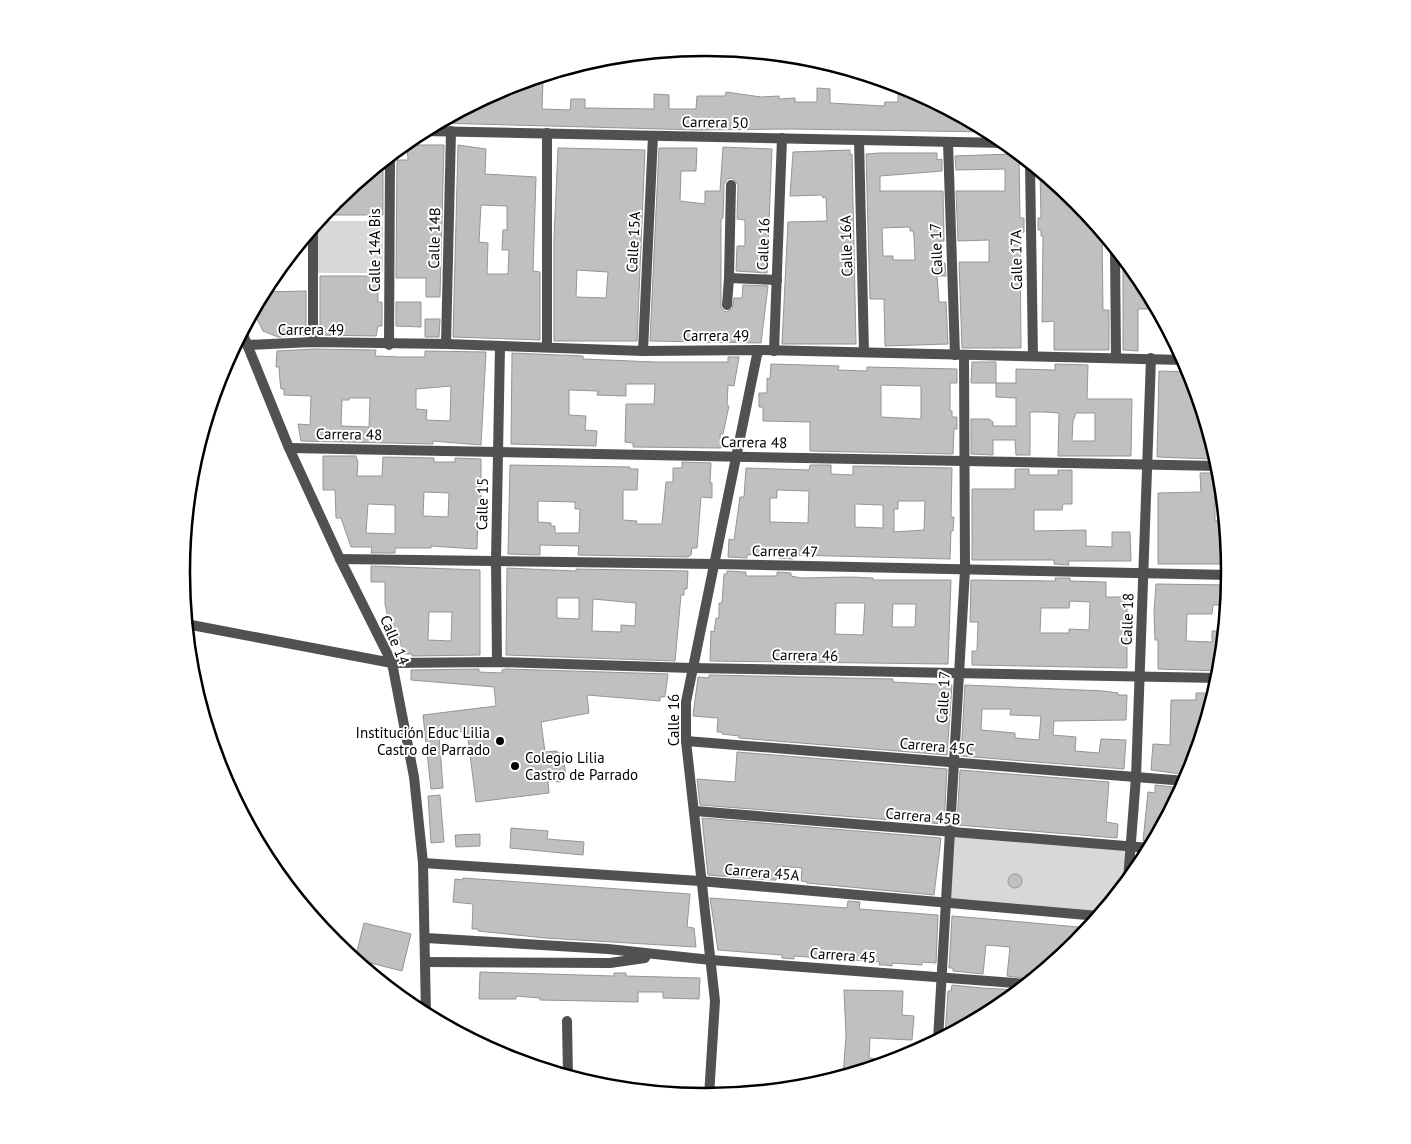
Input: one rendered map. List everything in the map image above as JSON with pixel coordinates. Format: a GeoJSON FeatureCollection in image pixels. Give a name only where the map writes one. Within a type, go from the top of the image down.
{"type":"FeatureCollection","features":[{"type":"Feature","properties":{"kind":"street","name":"Carrera 50"},"geometry":{"type":"LineString","coordinates":[[438,132],[992,143]]}},
{"type":"Feature","properties":{"kind":"street","name":"Calle 14B"},"geometry":{"type":"LineString","coordinates":[[446,344],[451,132]]}},
{"type":"Feature","properties":{"kind":"street"},"geometry":{"type":"LineString","coordinates":[[547,133],[547,346]]}},
{"type":"Feature","properties":{"kind":"street","name":"Calle 15A"},"geometry":{"type":"LineString","coordinates":[[643,351],[653,136]]}},
{"type":"Feature","properties":{"kind":"street","name":"Calle 16"},"geometry":{"type":"LineString","coordinates":[[774,351],[782,138]]}},
{"type":"Feature","properties":{"kind":"street","name":"Calle 16A"},"geometry":{"type":"LineString","coordinates":[[859,140],[864,352]]}},
{"type":"Feature","properties":{"kind":"street","name":"Calle 17"},"geometry":{"type":"LineString","coordinates":[[938,1033],[965,570],[959,355],[948,142]]}},
{"type":"Feature","properties":{"kind":"street","name":"Calle 14A Bis"},"geometry":{"type":"LineString","coordinates":[[389,345],[390,165]]}},
{"type":"Feature","properties":{"kind":"street","name":"Calle 17A"},"geometry":{"type":"LineString","coordinates":[[1030,172],[1033,356]]}},
{"type":"Feature","properties":{"kind":"street"},"geometry":{"type":"LineString","coordinates":[[727,305],[731,185]]}},
{"type":"Feature","properties":{"kind":"street"},"geometry":{"type":"LineString","coordinates":[[313,238],[313,342]]}},
{"type":"Feature","properties":{"kind":"street"},"geometry":{"type":"LineString","coordinates":[[1115,258],[1116,357]]}},
{"type":"Feature","properties":{"kind":"street"},"geometry":{"type":"LineString","coordinates":[[729,278],[777,280]]}},
{"type":"Feature","properties":{"kind":"street","name":"Calle 14"},"geometry":{"type":"LineString","coordinates":[[245,340],[289,448],[340,559],[392,663],[414,777],[423,863],[426,1005]]}},
{"type":"Feature","properties":{"kind":"street","name":"Carrera 49"},"geometry":{"type":"LineString","coordinates":[[247,345],[313,342],[389,345],[446,344],[547,346],[643,351],[758,350],[1175,359]]}},
{"type":"Feature","properties":{"kind":"street","name":"Calle 15"},"geometry":{"type":"LineString","coordinates":[[497,662],[497,451],[500,346]]}},
{"type":"Feature","properties":{"kind":"street","name":"Calle 16"},"geometry":{"type":"LineString","coordinates":[[710,1088],[715,1001],[700,881],[686,741],[686,702],[758,350]]}},
{"type":"Feature","properties":{"kind":"street","name":"Calle 18"},"geometry":{"type":"LineString","coordinates":[[1129,866],[1136,777],[1151,358]]}},
{"type":"Feature","properties":{"kind":"street","name":"Carrera 48"},"geometry":{"type":"LineString","coordinates":[[289,448],[1210,466]]}},
{"type":"Feature","properties":{"kind":"street","name":"Carrera 47"},"geometry":{"type":"LineString","coordinates":[[340,559],[714,564],[1221,576]]}},
{"type":"Feature","properties":{"kind":"street","name":"Carrera 46"},"geometry":{"type":"LineString","coordinates":[[193,625],[392,663],[497,662],[692,668],[1210,678]]}},
{"type":"Feature","properties":{"kind":"street","name":"Carrera 45C"},"geometry":{"type":"LineString","coordinates":[[686,741],[1177,780]]}},
{"type":"Feature","properties":{"kind":"street","name":"Carrera 45B"},"geometry":{"type":"LineString","coordinates":[[694,812],[1141,847]]}},
{"type":"Feature","properties":{"kind":"street","name":"Carrera 45A"},"geometry":{"type":"LineString","coordinates":[[423,863],[700,881],[1090,915]]}},
{"type":"Feature","properties":{"kind":"street","name":"Carrera 45"},"geometry":{"type":"LineString","coordinates":[[426,938],[608,949],[658,956],[1016,983]]}},
{"type":"Feature","properties":{"kind":"street","name":"Carrera 45"},"geometry":{"type":"LineString","coordinates":[[426,962],[610,963],[658,956]]}},
{"type":"Feature","properties":{"kind":"street"},"geometry":{"type":"LineString","coordinates":[[568,1020],[568,1069]]}},
{"type":"Feature","properties":{"kind":"shaded area"},"geometry":{"type":"Polygon","coordinates":[[[328,221],[383,221],[383,273],[317,273],[318,232],[328,221]]]}},
{"type":"Feature","properties":{"kind":"shaded area"},"geometry":{"type":"Polygon","coordinates":[[[950,833],[1130,846],[1129,866],[1090,915],[945,904],[950,833]]]}},
{"type":"Feature","properties":{"kind":"building"},"geometry":{"type":"Polygon","coordinates":[[[543,83],[542,109],[570,110],[571,99],[585,99],[585,108],[654,109],[654,94],[669,95],[669,109],[696,109],[697,96],[725,96],[726,92],[761,97],[779,96],[779,99],[795,98],[795,102],[817,102],[817,88],[830,89],[830,103],[884,106],[885,102],[898,102],[898,94],[934,109],[974,132],[792,129],[698,130],[451,123],[477,109],[543,83]]]}},
{"type":"Feature","properties":{"kind":"building"},"geometry":{"type":"Polygon","coordinates":[[[416,145],[444,145],[440,297],[426,297],[426,278],[396,278],[397,160],[408,160],[407,152],[416,145]]]}},
{"type":"Feature","properties":{"kind":"building"},"geometry":{"type":"Polygon","coordinates":[[[458,145],[486,149],[485,174],[536,177],[533,271],[540,272],[540,340],[453,337],[458,145]],[[481,205],[479,242],[488,243],[487,274],[508,274],[509,250],[502,250],[503,230],[507,230],[507,206],[481,205]]]}},
{"type":"Feature","properties":{"kind":"building"},"geometry":{"type":"Polygon","coordinates":[[[723,147],[772,149],[767,273],[736,271],[737,246],[745,246],[745,220],[737,219],[738,185],[732,178],[727,179],[724,184],[723,218],[721,219],[721,308],[726,312],[732,309],[734,298],[742,298],[743,285],[768,286],[761,343],[650,341],[659,148],[697,148],[696,171],[681,171],[680,201],[705,204],[705,191],[720,191],[723,147]]]}},
{"type":"Feature","properties":{"kind":"building"},"geometry":{"type":"Polygon","coordinates":[[[558,148],[645,150],[637,341],[554,341],[554,238],[558,148]],[[577,270],[576,297],[606,298],[608,272],[577,270]]]}},
{"type":"Feature","properties":{"kind":"building"},"geometry":{"type":"Polygon","coordinates":[[[850,150],[850,155],[852,154],[856,344],[782,344],[788,222],[827,221],[826,197],[823,198],[822,195],[790,196],[793,152],[850,150]]]}},
{"type":"Feature","properties":{"kind":"building"},"geometry":{"type":"Polygon","coordinates":[[[937,153],[937,160],[942,159],[942,171],[880,176],[880,191],[943,191],[944,241],[939,241],[941,263],[945,263],[946,276],[937,276],[939,302],[946,302],[948,344],[885,346],[884,299],[870,299],[866,154],[937,153]],[[910,227],[882,228],[883,256],[893,256],[893,260],[915,260],[914,236],[913,231],[910,231],[910,227]]]}},
{"type":"Feature","properties":{"kind":"building"},"geometry":{"type":"Polygon","coordinates":[[[1007,154],[1019,163],[1020,218],[1024,218],[1024,232],[1020,233],[1021,348],[962,348],[959,262],[989,262],[989,240],[958,241],[956,191],[1005,191],[1005,169],[956,170],[955,156],[1007,154]]]}},
{"type":"Feature","properties":{"kind":"building"},"geometry":{"type":"Polygon","coordinates":[[[383,170],[383,215],[334,215],[365,184],[383,170]]]}},
{"type":"Feature","properties":{"kind":"building"},"geometry":{"type":"Polygon","coordinates":[[[1040,179],[1070,207],[1102,243],[1103,310],[1109,310],[1109,350],[1054,350],[1054,321],[1042,322],[1043,236],[1041,236],[1041,230],[1038,230],[1038,218],[1041,218],[1040,179]]]}},
{"type":"Feature","properties":{"kind":"building"},"geometry":{"type":"Polygon","coordinates":[[[1123,269],[1149,309],[1138,309],[1138,351],[1123,350],[1123,269]]]}},
{"type":"Feature","properties":{"kind":"building"},"geometry":{"type":"Polygon","coordinates":[[[320,276],[378,276],[378,302],[382,302],[382,326],[378,326],[376,336],[320,335],[320,276]]]}},
{"type":"Feature","properties":{"kind":"building"},"geometry":{"type":"Polygon","coordinates":[[[306,291],[306,335],[278,337],[263,331],[257,318],[273,292],[306,291]]]}},
{"type":"Feature","properties":{"kind":"building"},"geometry":{"type":"Polygon","coordinates":[[[396,302],[421,302],[421,327],[396,326],[396,302]]]}},
{"type":"Feature","properties":{"kind":"building"},"geometry":{"type":"Polygon","coordinates":[[[425,319],[440,319],[439,337],[425,337],[425,319]]]}},
{"type":"Feature","properties":{"kind":"building"},"geometry":{"type":"Polygon","coordinates":[[[313,349],[376,350],[375,356],[400,357],[425,357],[425,351],[486,352],[481,445],[433,441],[433,444],[301,441],[298,424],[310,425],[311,396],[284,395],[284,389],[281,389],[279,367],[276,367],[277,351],[313,349]],[[451,386],[416,389],[416,409],[427,410],[426,420],[450,421],[451,386]],[[349,398],[349,400],[342,400],[341,426],[369,427],[370,398],[349,398]]]}},
{"type":"Feature","properties":{"kind":"building"},"geometry":{"type":"Polygon","coordinates":[[[512,353],[583,356],[583,359],[655,362],[728,362],[728,357],[739,357],[734,386],[728,385],[727,406],[729,406],[723,434],[720,434],[721,448],[633,447],[633,443],[625,442],[626,404],[654,404],[655,384],[626,384],[626,396],[597,395],[598,391],[569,390],[569,415],[586,416],[585,430],[597,431],[596,446],[511,444],[512,353]]]}},
{"type":"Feature","properties":{"kind":"building"},"geometry":{"type":"Polygon","coordinates":[[[972,362],[996,362],[996,383],[971,383],[972,362]]]}},
{"type":"Feature","properties":{"kind":"building"},"geometry":{"type":"Polygon","coordinates":[[[771,364],[839,366],[838,370],[867,371],[867,367],[957,369],[957,383],[950,383],[950,411],[952,411],[952,417],[957,417],[957,429],[954,429],[953,454],[810,451],[810,422],[763,421],[763,407],[759,407],[759,393],[767,393],[767,378],[770,379],[771,364]],[[881,385],[881,417],[921,419],[921,386],[881,385]]]}},
{"type":"Feature","properties":{"kind":"building"},"geometry":{"type":"Polygon","coordinates":[[[1055,364],[1088,365],[1087,399],[1132,399],[1131,456],[1058,456],[1059,413],[1044,412],[1030,412],[1030,455],[1016,455],[1015,440],[993,440],[993,455],[971,454],[971,419],[989,419],[993,422],[993,426],[1016,426],[1016,398],[996,397],[996,383],[1016,383],[1016,369],[1055,370],[1055,364]],[[1076,413],[1073,421],[1072,441],[1095,441],[1095,413],[1076,413]]]}},
{"type":"Feature","properties":{"kind":"building"},"geometry":{"type":"Polygon","coordinates":[[[1159,371],[1181,372],[1194,406],[1208,459],[1157,457],[1159,371]]]}},
{"type":"Feature","properties":{"kind":"building"},"geometry":{"type":"Polygon","coordinates":[[[323,456],[356,456],[358,462],[357,476],[382,476],[383,457],[434,458],[434,462],[455,462],[455,458],[481,459],[481,515],[478,515],[477,549],[431,546],[431,548],[395,548],[395,553],[371,553],[372,547],[351,547],[341,518],[336,518],[335,490],[323,490],[323,456]],[[424,492],[423,516],[448,517],[449,493],[424,492]],[[368,504],[366,533],[395,534],[395,505],[368,504]]]}},
{"type":"Feature","properties":{"kind":"building"},"geometry":{"type":"Polygon","coordinates":[[[682,462],[711,463],[710,483],[712,483],[712,498],[701,497],[697,548],[692,548],[691,555],[688,557],[578,555],[579,546],[540,545],[540,555],[508,554],[510,465],[630,467],[630,469],[638,469],[637,490],[623,490],[623,520],[637,521],[636,524],[662,524],[666,482],[673,482],[673,468],[682,468],[682,462]],[[538,501],[538,522],[551,523],[551,526],[555,526],[555,533],[579,533],[580,509],[575,509],[575,502],[538,501]]]}},
{"type":"Feature","properties":{"kind":"building"},"geometry":{"type":"Polygon","coordinates":[[[810,465],[831,465],[831,474],[853,475],[853,466],[952,468],[951,517],[954,517],[953,531],[951,531],[950,559],[793,555],[793,559],[779,558],[779,555],[755,554],[747,555],[747,558],[728,557],[729,539],[734,540],[740,497],[744,497],[746,468],[809,470],[810,465]],[[777,490],[777,498],[770,498],[770,522],[808,523],[809,491],[777,490]],[[898,501],[898,509],[894,509],[894,532],[924,530],[925,501],[898,501]],[[855,504],[855,527],[883,528],[883,505],[855,504]]]}},
{"type":"Feature","properties":{"kind":"building"},"geometry":{"type":"Polygon","coordinates":[[[1015,469],[1029,469],[1029,475],[1058,475],[1058,470],[1072,470],[1072,504],[1063,504],[1062,510],[1034,510],[1034,531],[1086,530],[1086,546],[1112,547],[1112,532],[1130,532],[1131,561],[1068,561],[1069,565],[1054,564],[1054,560],[972,560],[972,489],[1015,489],[1015,469]]]}},
{"type":"Feature","properties":{"kind":"building"},"geometry":{"type":"Polygon","coordinates":[[[1200,473],[1211,473],[1215,494],[1215,521],[1218,521],[1221,564],[1158,564],[1158,493],[1201,492],[1200,473]]]}},
{"type":"Feature","properties":{"kind":"building"},"geometry":{"type":"Polygon","coordinates":[[[371,566],[480,570],[480,655],[412,656],[412,654],[403,654],[400,640],[397,639],[394,629],[390,629],[391,618],[388,618],[385,604],[385,582],[371,582],[371,566]],[[429,612],[428,640],[451,641],[452,612],[429,612]]]}},
{"type":"Feature","properties":{"kind":"building"},"geometry":{"type":"Polygon","coordinates":[[[507,568],[576,571],[576,569],[688,571],[687,589],[684,589],[684,595],[681,595],[675,661],[506,655],[507,568]],[[557,598],[557,618],[579,619],[579,598],[557,598]],[[593,599],[592,631],[621,632],[621,625],[635,626],[636,603],[593,599]]]}},
{"type":"Feature","properties":{"kind":"building"},"geometry":{"type":"Polygon","coordinates":[[[727,571],[746,572],[746,576],[777,576],[777,572],[791,573],[791,576],[801,578],[851,577],[873,578],[873,580],[951,580],[948,664],[710,661],[711,631],[714,632],[716,618],[719,618],[719,603],[722,603],[724,574],[727,574],[727,571]],[[836,603],[835,634],[863,635],[865,603],[836,603]],[[893,604],[892,627],[915,627],[916,604],[893,604]]]}},
{"type":"Feature","properties":{"kind":"building"},"geometry":{"type":"Polygon","coordinates":[[[1055,578],[1070,578],[1070,581],[1106,582],[1106,597],[1127,597],[1127,668],[972,665],[972,651],[977,651],[978,622],[970,622],[971,580],[1056,581],[1055,578]],[[1070,601],[1069,608],[1041,608],[1040,633],[1069,633],[1069,629],[1089,630],[1090,602],[1070,601]]]}},
{"type":"Feature","properties":{"kind":"building"},"geometry":{"type":"Polygon","coordinates":[[[1156,584],[1221,585],[1220,605],[1213,605],[1212,614],[1187,614],[1186,641],[1212,642],[1212,631],[1218,631],[1211,671],[1158,669],[1158,640],[1155,640],[1156,584]]]}},
{"type":"Feature","properties":{"kind":"building"},"geometry":{"type":"Polygon","coordinates":[[[479,669],[479,672],[502,673],[502,670],[506,669],[668,674],[665,697],[660,697],[660,701],[587,695],[589,713],[541,722],[545,752],[557,751],[557,753],[563,753],[566,778],[560,779],[561,782],[548,781],[549,793],[476,802],[467,731],[439,734],[443,788],[431,789],[423,715],[496,706],[494,687],[411,680],[411,670],[479,669]]]}},
{"type":"Feature","properties":{"kind":"building"},"geometry":{"type":"Polygon","coordinates":[[[709,675],[893,679],[893,682],[952,685],[947,755],[739,738],[739,736],[722,734],[722,732],[717,732],[718,718],[693,716],[698,677],[709,678],[709,675]]]}},
{"type":"Feature","properties":{"kind":"building"},"geometry":{"type":"Polygon","coordinates":[[[965,685],[1104,691],[1118,693],[1118,695],[1127,695],[1126,720],[1054,721],[1053,735],[1076,737],[1075,751],[1099,753],[1101,739],[1126,740],[1124,769],[961,756],[965,685]],[[982,709],[981,730],[1015,733],[1015,738],[1039,740],[1041,716],[1010,715],[1011,709],[982,709]]]}},
{"type":"Feature","properties":{"kind":"building"},"geometry":{"type":"Polygon","coordinates":[[[1196,693],[1207,693],[1194,738],[1180,774],[1151,770],[1153,744],[1170,745],[1171,700],[1196,700],[1196,693]]]}},
{"type":"Feature","properties":{"kind":"building"},"geometry":{"type":"Polygon","coordinates":[[[737,752],[947,769],[944,824],[700,805],[697,779],[735,782],[737,752]]]}},
{"type":"Feature","properties":{"kind":"building"},"geometry":{"type":"Polygon","coordinates":[[[960,770],[1109,782],[1106,822],[1118,824],[1117,838],[957,825],[960,770]]]}},
{"type":"Feature","properties":{"kind":"building"},"geometry":{"type":"Polygon","coordinates":[[[1155,785],[1174,787],[1152,830],[1145,841],[1143,841],[1148,792],[1155,793],[1155,785]]]}},
{"type":"Feature","properties":{"kind":"building"},"geometry":{"type":"Polygon","coordinates":[[[440,795],[444,842],[431,843],[428,796],[440,795]]]}},
{"type":"Feature","properties":{"kind":"building"},"geometry":{"type":"Polygon","coordinates":[[[702,818],[941,838],[934,895],[807,883],[801,881],[802,868],[777,866],[776,880],[708,875],[702,818]]]}},
{"type":"Feature","properties":{"kind":"building"},"geometry":{"type":"Polygon","coordinates":[[[511,828],[548,831],[547,839],[584,842],[583,855],[510,848],[511,828]]]}},
{"type":"Feature","properties":{"kind":"building"},"geometry":{"type":"Polygon","coordinates":[[[480,834],[480,846],[456,847],[455,835],[480,834]]]}},
{"type":"Feature","properties":{"kind":"building"},"geometry":{"type":"Polygon","coordinates":[[[1012,874],[1018,874],[1022,881],[1018,888],[1012,888],[1008,884],[1008,878],[1012,874]]]}},
{"type":"Feature","properties":{"kind":"building"},"geometry":{"type":"Polygon","coordinates":[[[463,878],[690,894],[687,927],[694,928],[696,947],[545,938],[478,931],[478,929],[472,929],[473,904],[453,902],[455,879],[463,880],[463,878]]]}},
{"type":"Feature","properties":{"kind":"building"},"geometry":{"type":"Polygon","coordinates":[[[710,898],[847,908],[848,901],[860,902],[859,909],[938,915],[936,963],[922,962],[922,965],[892,963],[892,966],[879,965],[880,962],[794,956],[794,959],[782,958],[782,955],[718,950],[710,898]]]}},
{"type":"Feature","properties":{"kind":"building"},"geometry":{"type":"Polygon","coordinates":[[[952,916],[1079,927],[1046,960],[1023,978],[1007,976],[1010,947],[986,945],[983,974],[953,971],[953,968],[949,968],[952,916]]]}},
{"type":"Feature","properties":{"kind":"building"},"geometry":{"type":"Polygon","coordinates":[[[364,923],[411,934],[402,971],[368,962],[357,952],[364,923]]]}},
{"type":"Feature","properties":{"kind":"building"},"geometry":{"type":"Polygon","coordinates":[[[480,972],[614,976],[614,973],[626,973],[626,976],[700,978],[699,999],[663,998],[663,992],[638,992],[638,1002],[540,1000],[540,998],[516,996],[516,999],[479,999],[480,972]]]}},
{"type":"Feature","properties":{"kind":"building"},"geometry":{"type":"Polygon","coordinates":[[[952,985],[1008,989],[945,1029],[948,991],[951,991],[952,985]]]}},
{"type":"Feature","properties":{"kind":"building"},"geometry":{"type":"Polygon","coordinates":[[[844,990],[903,991],[902,1015],[914,1016],[912,1040],[870,1038],[869,1058],[874,1059],[844,1069],[846,1036],[844,990]]]}},
{"type":"Feature","properties":{"kind":"place","name":"Institución Educ Lilia Castro de Parrado"},"geometry":{"type":"Point","coordinates":[500,741]}},
{"type":"Feature","properties":{"kind":"place","name":"Colegio Lilia Castro de Parrado"},"geometry":{"type":"Point","coordinates":[515,766]}}]}
